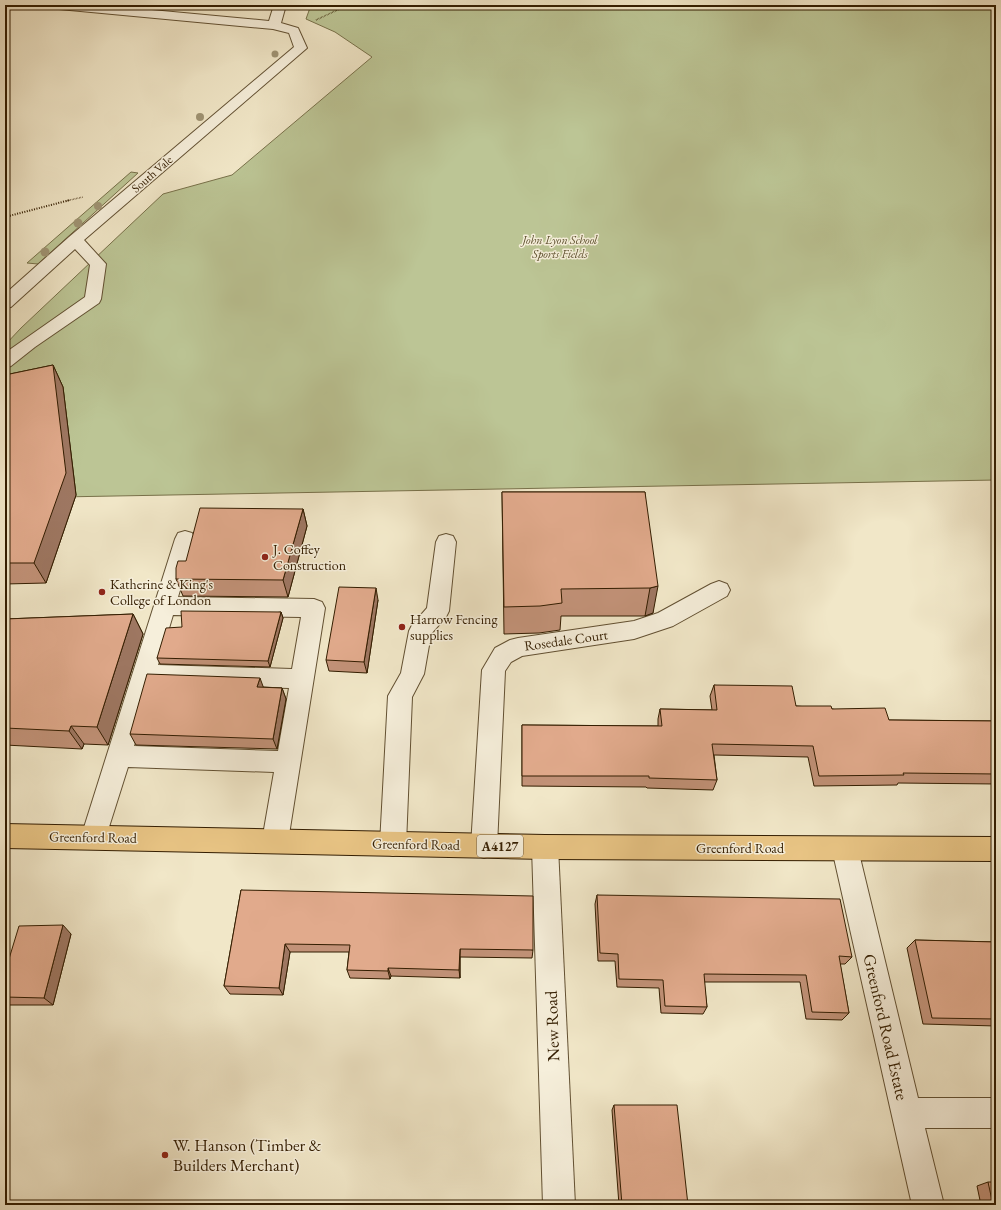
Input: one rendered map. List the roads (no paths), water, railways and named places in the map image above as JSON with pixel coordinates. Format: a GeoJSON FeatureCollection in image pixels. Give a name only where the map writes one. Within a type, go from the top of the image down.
{"type":"FeatureCollection","features":[{"type":"Feature","properties":{"kind":"main road","name":"Greenford Road"},"geometry":{"type":"LineString","coordinates":[[5,836],[545,847],[996,849]]}},
{"type":"Feature","properties":{"kind":"street"},"geometry":{"type":"LineString","coordinates":[[59,5],[274,25],[280,5]]}},
{"type":"Feature","properties":{"kind":"street","name":"South Vale"},"geometry":{"type":"LineString","coordinates":[[5,303],[119,202],[301,48],[294,31],[274,25]]}},
{"type":"Feature","properties":{"kind":"street"},"geometry":{"type":"LineString","coordinates":[[5,362],[29,343],[93,299],[98,264],[75,240]]}},
{"type":"Feature","properties":{"kind":"street"},"geometry":{"type":"LineString","coordinates":[[94,838],[185,539]]}},
{"type":"Feature","properties":{"kind":"street"},"geometry":{"type":"LineString","coordinates":[[393,844],[400,696],[412,674],[420,630],[438,611],[446,542]]}},
{"type":"Feature","properties":{"kind":"street","name":"Rosedale Court"},"geometry":{"type":"LineString","coordinates":[[484,846],[494,670],[503,656],[518,647],[634,630],[665,620],[719,590]]}},
{"type":"Feature","properties":{"kind":"street"},"geometry":{"type":"LineString","coordinates":[[165,606],[314,608],[274,842]]}},
{"type":"Feature","properties":{"kind":"street"},"geometry":{"type":"LineString","coordinates":[[144,674],[302,679]]}},
{"type":"Feature","properties":{"kind":"street"},"geometry":{"type":"LineString","coordinates":[[119,756],[288,762]]}},
{"type":"Feature","properties":{"kind":"street","name":"New Road"},"geometry":{"type":"LineString","coordinates":[[545,847],[559,1205]]}},
{"type":"Feature","properties":{"kind":"street","name":"Greenford Road Estate"},"geometry":{"type":"LineString","coordinates":[[844,849],[928,1205]]}},
{"type":"Feature","properties":{"kind":"street"},"geometry":{"type":"LineString","coordinates":[[906,1113],[996,1113]]}},
{"type":"Feature","properties":{"kind":"place","name":"J. Coffey Construction"},"geometry":{"type":"Point","coordinates":[265,557]}},
{"type":"Feature","properties":{"kind":"place","name":"Katherine & King's College of London"},"geometry":{"type":"Point","coordinates":[102,592]}},
{"type":"Feature","properties":{"kind":"place","name":"Harrow Fencing supplies"},"geometry":{"type":"Point","coordinates":[402,627]}},
{"type":"Feature","properties":{"kind":"place","name":"W. Hanson (Timber & Builders Merchant)"},"geometry":{"type":"Point","coordinates":[165,1155]}},
{"type":"Feature","properties":{"kind":"park label","name":"John Lyon School Sports Fields"},"geometry":{"type":"Point","coordinates":[560,247]}}]}
